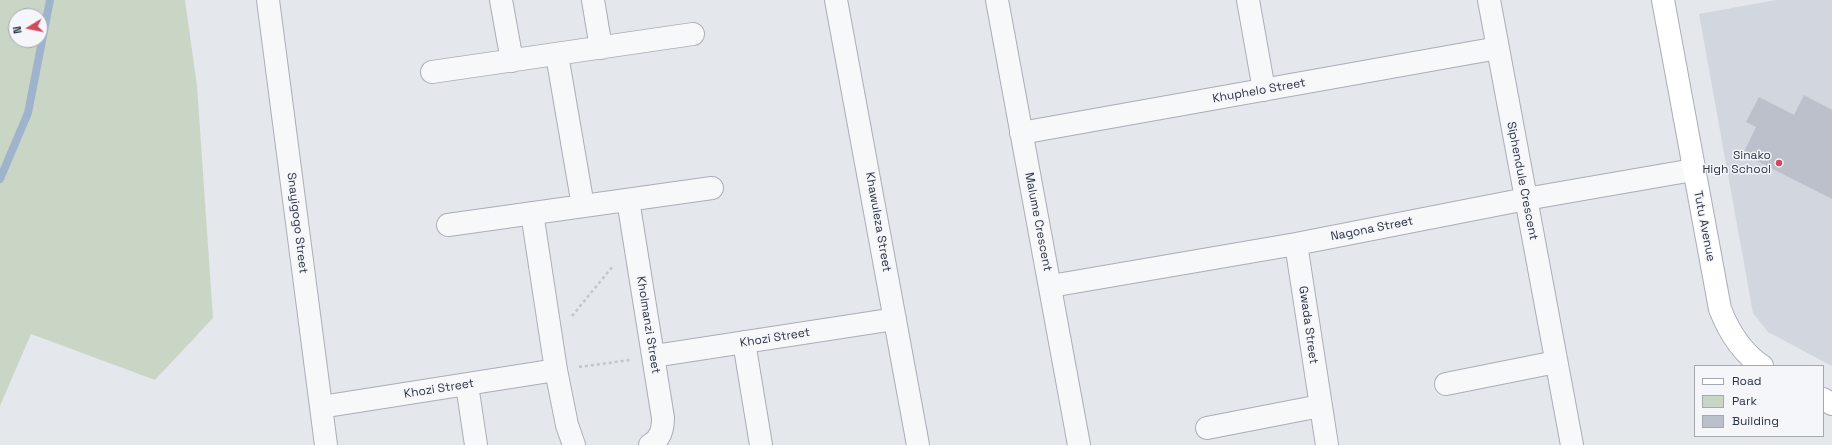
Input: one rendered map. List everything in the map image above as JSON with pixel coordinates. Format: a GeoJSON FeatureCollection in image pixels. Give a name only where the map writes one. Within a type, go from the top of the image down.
{"type":"FeatureCollection","features":[{"type":"Feature","properties":{"kind":"street","name":"Snayigogo Street"},"geometry":{"type":"LineString","coordinates":[[268,0],[326,445]]}},
{"type":"Feature","properties":{"kind":"street"},"geometry":{"type":"LineString","coordinates":[[501,0],[512,61]]}},
{"type":"Feature","properties":{"kind":"street"},"geometry":{"type":"LineString","coordinates":[[593,0],[601,48]]}},
{"type":"Feature","properties":{"kind":"street","name":"Khawuleza Street"},"geometry":{"type":"LineString","coordinates":[[836,0],[918,445]]}},
{"type":"Feature","properties":{"kind":"street","name":"Malume Crescent"},"geometry":{"type":"LineString","coordinates":[[997,0],[1020,133],[1051,286],[1079,445]]}},
{"type":"Feature","properties":{"kind":"street"},"geometry":{"type":"LineString","coordinates":[[1248,0],[1264,90]]}},
{"type":"Feature","properties":{"kind":"street","name":"Siphendule Crescent"},"geometry":{"type":"LineString","coordinates":[[1489,0],[1572,445]]}},
{"type":"Feature","properties":{"kind":"street","name":"Tutu Avenue"},"geometry":{"type":"LineString","coordinates":[[1664,0],[1693,170],[1720,309],[1729,331],[1740,346],[1761,365]]}},
{"type":"Feature","properties":{"kind":"street"},"geometry":{"type":"LineString","coordinates":[[432,72],[693,34]]}},
{"type":"Feature","properties":{"kind":"street","name":"Khuphelo Street"},"geometry":{"type":"LineString","coordinates":[[1020,133],[1498,48]]}},
{"type":"Feature","properties":{"kind":"street"},"geometry":{"type":"LineString","coordinates":[[557,55],[583,206]]}},
{"type":"Feature","properties":{"kind":"street","name":"Nagona Street"},"geometry":{"type":"LineString","coordinates":[[1051,286],[1296,244],[1526,199],[1693,170]]}},
{"type":"Feature","properties":{"kind":"street"},"geometry":{"type":"LineString","coordinates":[[448,225],[712,188]]}},
{"type":"Feature","properties":{"kind":"street","name":"Kholmanzi Street"},"geometry":{"type":"LineString","coordinates":[[628,200],[654,356],[663,426],[657,440],[650,445]]}},
{"type":"Feature","properties":{"kind":"street"},"geometry":{"type":"LineString","coordinates":[[532,213],[556,370],[567,425],[574,445]]}},
{"type":"Feature","properties":{"kind":"street","name":"Gwada Street"},"geometry":{"type":"LineString","coordinates":[[1296,244],[1327,445]]}},
{"type":"Feature","properties":{"kind":"street","name":"Khozi Street"},"geometry":{"type":"LineString","coordinates":[[654,356],[895,320]]}},
{"type":"Feature","properties":{"kind":"street"},"geometry":{"type":"LineString","coordinates":[[744,342],[761,445]]}},
{"type":"Feature","properties":{"kind":"street"},"geometry":{"type":"LineString","coordinates":[[1446,384],[1556,362]]}},
{"type":"Feature","properties":{"kind":"street","name":"Khozi Street"},"geometry":{"type":"LineString","coordinates":[[321,407],[556,370]]}},
{"type":"Feature","properties":{"kind":"street"},"geometry":{"type":"LineString","coordinates":[[467,385],[476,445]]}},
{"type":"Feature","properties":{"kind":"street"},"geometry":{"type":"LineString","coordinates":[[1207,428],[1320,406]]}},
{"type":"Feature","properties":{"kind":"path"},"geometry":{"type":"LineString","coordinates":[[571,318],[634,239]]}},
{"type":"Feature","properties":{"kind":"path"},"geometry":{"type":"LineString","coordinates":[[556,370],[654,356]]}},
{"type":"Feature","properties":{"kind":"shaded area","name":"Sinako High School"},"geometry":{"type":"Polygon","coordinates":[[[1776,0],[1832,0],[1832,366],[1768,332],[1753,313],[1699,14],[1776,0]]]}},
{"type":"Feature","properties":{"kind":"green space"},"geometry":{"type":"Polygon","coordinates":[[[0,0],[185,0],[197,86],[213,318],[155,380],[31,334],[0,406],[0,0]]]}},
{"type":"Feature","properties":{"kind":"building"},"geometry":{"type":"Polygon","coordinates":[[[1804,95],[1832,110],[1832,199],[1743,154],[1756,127],[1746,122],[1759,97],[1794,115],[1804,95]]]}},
{"type":"Feature","properties":{"kind":"waterway"},"geometry":{"type":"LineString","coordinates":[[0,179],[28,113],[50,0]]}},
{"type":"Feature","properties":{"kind":"place","name":"Sinako High School"},"geometry":{"type":"Point","coordinates":[1779,163]}}]}
